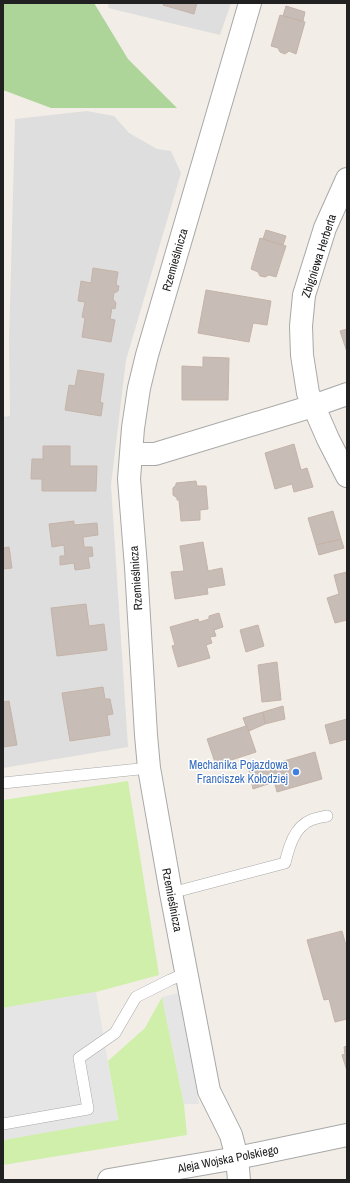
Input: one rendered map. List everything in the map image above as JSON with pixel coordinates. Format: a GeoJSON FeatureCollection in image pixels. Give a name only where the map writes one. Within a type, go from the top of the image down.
{"type":"FeatureCollection","features":[{"type":"Feature","properties":{"kind":"street","name":"Rzemieślnicza"},"geometry":{"type":"LineString","coordinates":[[240,1180],[237,1158],[231,1135],[209,1091],[170,893],[149,768],[129,479],[133,428],[138,395],[147,354],[250,3]]}},
{"type":"Feature","properties":{"kind":"street","name":"Zbigniewa Herberta"},"geometry":{"type":"LineString","coordinates":[[347,179],[325,228],[304,295],[301,326],[302,355],[308,394],[347,476]]}},
{"type":"Feature","properties":{"kind":"street"},"geometry":{"type":"LineString","coordinates":[[131,454],[155,454],[313,406],[347,394]]}},
{"type":"Feature","properties":{"kind":"street","name":"Aleja Wojska Polskiego"},"geometry":{"type":"LineString","coordinates":[[109,1180],[237,1158],[347,1135]]}},
{"type":"Feature","properties":{"kind":"lane"},"geometry":{"type":"LineString","coordinates":[[3,783],[149,768]]}},
{"type":"Feature","properties":{"kind":"lane"},"geometry":{"type":"LineString","coordinates":[[170,893],[285,863],[293,838],[302,826],[311,820],[327,816]]}},
{"type":"Feature","properties":{"kind":"lane"},"geometry":{"type":"LineString","coordinates":[[3,1124],[88,1109],[79,1058],[115,1033],[136,997],[186,973]]}},
{"type":"Feature","properties":{"kind":"shaded area"},"geometry":{"type":"Polygon","coordinates":[[[109,3],[231,3],[220,35],[108,8],[109,3]]]}},
{"type":"Feature","properties":{"kind":"shaded area"},"geometry":{"type":"Polygon","coordinates":[[[87,111],[114,116],[129,133],[157,149],[171,151],[181,173],[126,360],[111,485],[128,747],[3,768],[3,417],[10,416],[9,341],[15,119],[87,111]]]}},
{"type":"Feature","properties":{"kind":"shaded area"},"geometry":{"type":"Polygon","coordinates":[[[96,992],[118,1120],[3,1140],[3,1008],[96,992]]]}},
{"type":"Feature","properties":{"kind":"shaded area"},"geometry":{"type":"Polygon","coordinates":[[[178,993],[199,1104],[184,1104],[162,997],[178,993]]]}},
{"type":"Feature","properties":{"kind":"green space"},"geometry":{"type":"Polygon","coordinates":[[[3,3],[94,3],[128,59],[177,108],[51,108],[3,90],[3,3]]]}},
{"type":"Feature","properties":{"kind":"green space"},"geometry":{"type":"Polygon","coordinates":[[[128,781],[159,975],[96,992],[3,1008],[3,800],[128,781]]]}},
{"type":"Feature","properties":{"kind":"green space"},"geometry":{"type":"Polygon","coordinates":[[[162,997],[184,1104],[187,1135],[3,1165],[3,1140],[118,1119],[108,1061],[145,1028],[162,997]]]}},
{"type":"Feature","properties":{"kind":"building"},"geometry":{"type":"Polygon","coordinates":[[[164,3],[197,3],[194,14],[163,5],[164,3]]]}},
{"type":"Feature","properties":{"kind":"building"},"geometry":{"type":"Polygon","coordinates":[[[286,6],[305,12],[303,21],[283,16],[286,6]]]}},
{"type":"Feature","properties":{"kind":"building"},"geometry":{"type":"Polygon","coordinates":[[[280,15],[305,22],[296,54],[289,51],[285,54],[280,52],[278,48],[271,46],[280,15]]]}},
{"type":"Feature","properties":{"kind":"building"},"geometry":{"type":"Polygon","coordinates":[[[266,230],[286,236],[283,245],[263,239],[266,230]]]}},
{"type":"Feature","properties":{"kind":"building"},"geometry":{"type":"Polygon","coordinates":[[[260,238],[286,246],[276,277],[269,275],[265,277],[260,276],[258,272],[251,269],[260,238]]]}},
{"type":"Feature","properties":{"kind":"building"},"geometry":{"type":"Polygon","coordinates":[[[93,268],[118,272],[116,285],[119,286],[118,291],[114,293],[113,299],[116,303],[115,309],[112,308],[110,319],[115,320],[111,342],[82,337],[85,318],[82,317],[85,302],[78,301],[81,281],[91,283],[93,268]]]}},
{"type":"Feature","properties":{"kind":"building"},"geometry":{"type":"Polygon","coordinates":[[[206,290],[271,301],[267,325],[253,323],[249,342],[198,333],[206,290]]]}},
{"type":"Feature","properties":{"kind":"building"},"geometry":{"type":"Polygon","coordinates":[[[347,329],[347,352],[340,331],[347,329]]]}},
{"type":"Feature","properties":{"kind":"building"},"geometry":{"type":"Polygon","coordinates":[[[203,357],[229,358],[228,400],[182,400],[182,366],[203,367],[203,357]]]}},
{"type":"Feature","properties":{"kind":"building"},"geometry":{"type":"Polygon","coordinates":[[[78,370],[104,374],[100,402],[103,403],[101,416],[65,410],[69,385],[75,386],[78,370]]]}},
{"type":"Feature","properties":{"kind":"building"},"geometry":{"type":"Polygon","coordinates":[[[294,444],[301,470],[307,468],[313,487],[294,492],[292,484],[275,489],[265,453],[294,444]]]}},
{"type":"Feature","properties":{"kind":"building"},"geometry":{"type":"Polygon","coordinates":[[[43,446],[70,446],[70,466],[97,466],[96,491],[42,491],[42,479],[31,479],[32,459],[43,459],[43,446]]]}},
{"type":"Feature","properties":{"kind":"building"},"geometry":{"type":"Polygon","coordinates":[[[196,481],[197,486],[206,486],[208,509],[200,510],[200,520],[181,521],[179,500],[177,500],[177,498],[173,495],[173,488],[176,483],[196,481]]]}},
{"type":"Feature","properties":{"kind":"building"},"geometry":{"type":"Polygon","coordinates":[[[333,511],[341,539],[316,545],[308,518],[333,511]]]}},
{"type":"Feature","properties":{"kind":"building"},"geometry":{"type":"Polygon","coordinates":[[[74,521],[74,525],[97,523],[98,535],[83,537],[84,547],[92,547],[93,556],[88,557],[90,568],[75,570],[74,563],[60,565],[60,556],[65,556],[64,545],[52,547],[49,524],[74,521]]]}},
{"type":"Feature","properties":{"kind":"building"},"geometry":{"type":"Polygon","coordinates":[[[341,539],[344,548],[319,555],[316,545],[341,539]]]}},
{"type":"Feature","properties":{"kind":"building"},"geometry":{"type":"Polygon","coordinates":[[[203,542],[208,571],[222,568],[225,585],[207,588],[208,594],[175,599],[171,572],[184,571],[180,546],[203,542]]]}},
{"type":"Feature","properties":{"kind":"building"},"geometry":{"type":"Polygon","coordinates":[[[9,547],[12,568],[3,569],[3,548],[9,547]]]}},
{"type":"Feature","properties":{"kind":"building"},"geometry":{"type":"Polygon","coordinates":[[[347,572],[347,620],[335,623],[327,598],[339,594],[334,575],[347,572]]]}},
{"type":"Feature","properties":{"kind":"building"},"geometry":{"type":"Polygon","coordinates":[[[86,604],[89,626],[104,624],[107,650],[57,656],[51,608],[86,604]]]}},
{"type":"Feature","properties":{"kind":"building"},"geometry":{"type":"Polygon","coordinates":[[[219,613],[223,627],[214,630],[216,636],[210,637],[212,643],[206,645],[210,658],[178,667],[172,646],[175,645],[170,627],[198,619],[199,622],[209,619],[209,616],[219,613]]]}},
{"type":"Feature","properties":{"kind":"building"},"geometry":{"type":"Polygon","coordinates":[[[258,625],[264,646],[246,652],[240,630],[258,625]]]}},
{"type":"Feature","properties":{"kind":"building"},"geometry":{"type":"Polygon","coordinates":[[[277,662],[281,700],[262,702],[258,665],[277,662]]]}},
{"type":"Feature","properties":{"kind":"building"},"geometry":{"type":"Polygon","coordinates":[[[103,687],[105,699],[110,699],[113,714],[107,715],[110,735],[70,741],[62,693],[103,687]]]}},
{"type":"Feature","properties":{"kind":"building"},"geometry":{"type":"Polygon","coordinates":[[[9,701],[17,745],[3,747],[3,702],[9,701]]]}},
{"type":"Feature","properties":{"kind":"building"},"geometry":{"type":"Polygon","coordinates":[[[283,706],[285,719],[265,724],[263,712],[283,706]]]}},
{"type":"Feature","properties":{"kind":"building"},"geometry":{"type":"Polygon","coordinates":[[[263,712],[265,724],[249,731],[243,718],[263,712]]]}},
{"type":"Feature","properties":{"kind":"building"},"geometry":{"type":"Polygon","coordinates":[[[347,719],[347,739],[330,744],[325,725],[347,719]]]}},
{"type":"Feature","properties":{"kind":"building"},"geometry":{"type":"Polygon","coordinates":[[[246,726],[256,752],[216,765],[207,739],[246,726]]]}},
{"type":"Feature","properties":{"kind":"building","name":"Mechanika Pojazdowa Franciszek Kołodziej"},"geometry":{"type":"Polygon","coordinates":[[[315,752],[322,779],[277,792],[270,765],[315,752]]]}},
{"type":"Feature","properties":{"kind":"building"},"geometry":{"type":"Polygon","coordinates":[[[270,765],[274,782],[253,789],[249,771],[270,765]]]}},
{"type":"Feature","properties":{"kind":"building"},"geometry":{"type":"Polygon","coordinates":[[[342,931],[347,949],[347,1019],[335,1022],[329,999],[324,1000],[307,940],[342,931]]]}},
{"type":"Feature","properties":{"kind":"building"},"geometry":{"type":"Polygon","coordinates":[[[347,1046],[347,1071],[342,1055],[345,1054],[344,1047],[347,1046]]]}},
{"type":"Feature","properties":{"kind":"place","name":"Mechanika Pojazdowa Franciszek Kołodziej"},"geometry":{"type":"Point","coordinates":[296,772]}}]}
